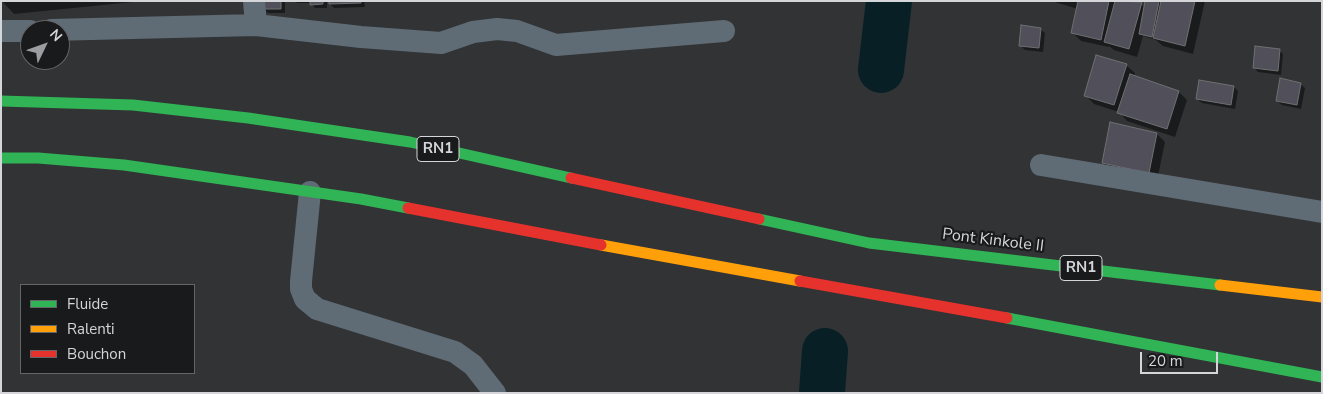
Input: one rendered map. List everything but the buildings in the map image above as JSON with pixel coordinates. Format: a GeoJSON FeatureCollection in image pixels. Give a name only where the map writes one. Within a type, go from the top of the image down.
{"type":"FeatureCollection","features":[{"type":"Feature","properties":{"kind":"highway","name":"Pont Kinkole II"},"geometry":{"type":"LineString","coordinates":[[1,101],[133,105],[248,118],[410,142],[869,243],[1322,297]]}},
{"type":"Feature","properties":{"kind":"highway"},"geometry":{"type":"LineString","coordinates":[[1,158],[38,158],[124,165],[362,199],[702,264],[1322,377]]}},
{"type":"Feature","properties":{"kind":"street"},"geometry":{"type":"LineString","coordinates":[[254,1],[256,25]]}},
{"type":"Feature","properties":{"kind":"street"},"geometry":{"type":"LineString","coordinates":[[70,30],[256,25],[361,37],[441,43],[473,32],[497,28],[518,31],[556,45],[724,31]]}},
{"type":"Feature","properties":{"kind":"street"},"geometry":{"type":"LineString","coordinates":[[1,31],[20,30]]}},
{"type":"Feature","properties":{"kind":"street"},"geometry":{"type":"LineString","coordinates":[[1041,165],[1322,212]]}},
{"type":"Feature","properties":{"kind":"street"},"geometry":{"type":"LineString","coordinates":[[310,192],[301,281],[301,289],[305,298],[317,309],[455,352],[472,365],[495,393]]}},
{"type":"Feature","properties":{"kind":"waterway"},"geometry":{"type":"LineString","coordinates":[[881,70],[889,1]]}},
{"type":"Feature","properties":{"kind":"waterway"},"geometry":{"type":"LineString","coordinates":[[822,393],[825,351]]}},
{"type":"Feature","properties":{"kind":"traffic: fast"},"geometry":{"type":"LineString","coordinates":[[1,101],[133,105],[248,118],[410,142],[571,178]]}},
{"type":"Feature","properties":{"kind":"traffic: fast"},"geometry":{"type":"LineString","coordinates":[[1,158],[38,158],[124,165],[361,199],[408,208]]}},
{"type":"Feature","properties":{"kind":"traffic: fast"},"geometry":{"type":"LineString","coordinates":[[759,219],[869,243],[1220,285]]}},
{"type":"Feature","properties":{"kind":"traffic: fast"},"geometry":{"type":"LineString","coordinates":[[1007,318],[1322,377]]}},
{"type":"Feature","properties":{"kind":"traffic: slow"},"geometry":{"type":"LineString","coordinates":[[601,245],[800,281]]}},
{"type":"Feature","properties":{"kind":"traffic: slow"},"geometry":{"type":"LineString","coordinates":[[1220,285],[1322,297]]}},
{"type":"Feature","properties":{"kind":"traffic: jam"},"geometry":{"type":"LineString","coordinates":[[571,178],[759,219]]}},
{"type":"Feature","properties":{"kind":"traffic: jam"},"geometry":{"type":"LineString","coordinates":[[408,208],[601,245]]}},
{"type":"Feature","properties":{"kind":"traffic: jam"},"geometry":{"type":"LineString","coordinates":[[800,281],[1007,318]]}}]}
